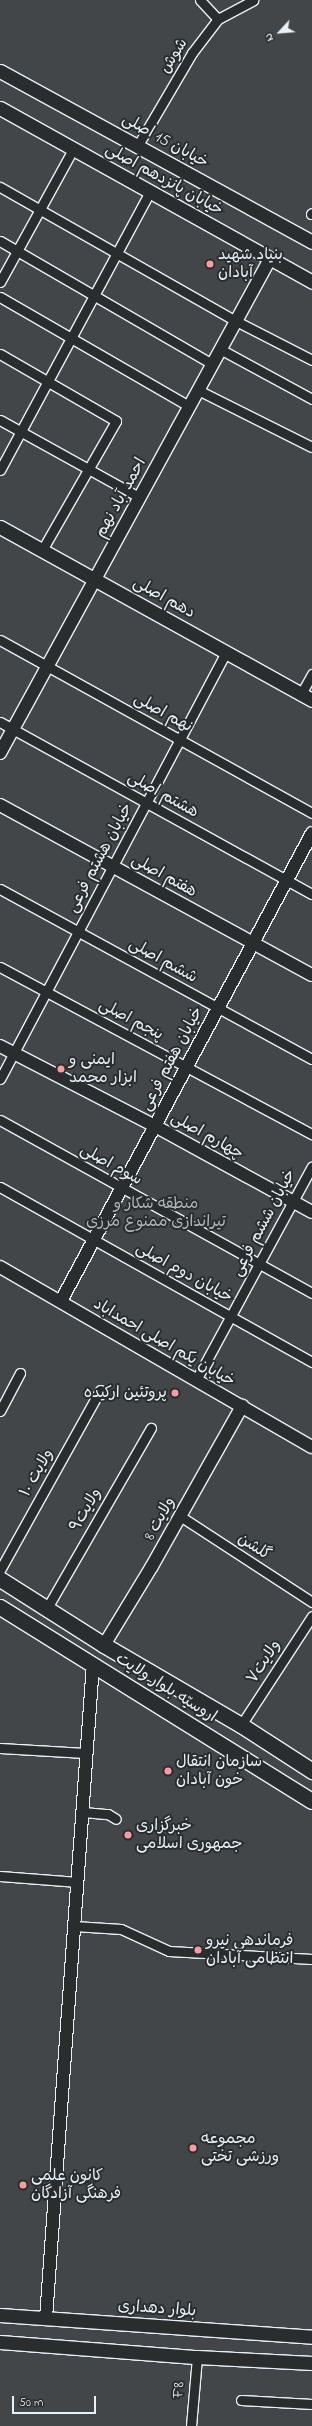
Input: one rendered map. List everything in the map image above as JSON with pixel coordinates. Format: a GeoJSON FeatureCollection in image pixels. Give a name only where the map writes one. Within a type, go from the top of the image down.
{"type":"FeatureCollection","features":[{"type":"Feature","properties":{"kind":"main road","name":"خیابان 15 اصلی"},"geometry":{"type":"LineString","coordinates":[[0,72],[138,145],[312,242]]}},
{"type":"Feature","properties":{"kind":"main road","name":"خیابان پانزدهم اصلی"},"geometry":{"type":"LineString","coordinates":[[0,108],[312,282]]}},
{"type":"Feature","properties":{"kind":"main road","name":"دهم اصلی"},"geometry":{"type":"LineString","coordinates":[[0,527],[306,697]]}},
{"type":"Feature","properties":{"kind":"main road","name":"اروسیّه بلوار ولایت"},"geometry":{"type":"LineString","coordinates":[[0,1579],[104,1645],[240,1725],[286,1755],[311,1769]]}},
{"type":"Feature","properties":{"kind":"main road","name":"اروسیّه بلوار ولایت"},"geometry":{"type":"LineString","coordinates":[[0,1607],[273,1775],[312,1801]]}},
{"type":"Feature","properties":{"kind":"main road"},"geometry":{"type":"LineString","coordinates":[[273,1775],[284,1768],[286,1755]]}},
{"type":"Feature","properties":{"kind":"main road"},"geometry":{"type":"LineString","coordinates":[[298,1791],[301,1778],[311,1769]]}},
{"type":"Feature","properties":{"kind":"main road","name":"بلوار دهداری"},"geometry":{"type":"LineString","coordinates":[[0,2315],[312,2337]]}},
{"type":"Feature","properties":{"kind":"main road"},"geometry":{"type":"LineString","coordinates":[[0,2342],[196,2357],[312,2362]]}},
{"type":"Feature","properties":{"kind":"street"},"geometry":{"type":"LineString","coordinates":[[200,0],[218,19]]}},
{"type":"Feature","properties":{"kind":"street","name":"شوش"},"geometry":{"type":"LineString","coordinates":[[138,145],[192,53],[218,19],[253,0]]}},
{"type":"Feature","properties":{"kind":"street"},"geometry":{"type":"LineString","coordinates":[[0,282],[73,149]]}},
{"type":"Feature","properties":{"kind":"street"},"geometry":{"type":"LineString","coordinates":[[0,187],[236,321],[312,360]]}},
{"type":"Feature","properties":{"kind":"street"},"geometry":{"type":"LineString","coordinates":[[0,470],[150,192]]}},
{"type":"Feature","properties":{"kind":"street"},"geometry":{"type":"LineString","coordinates":[[0,241],[212,364]]}},
{"type":"Feature","properties":{"kind":"street","name":"احمد آباد نهم"},"geometry":{"type":"LineString","coordinates":[[0,753],[270,259]]}},
{"type":"Feature","properties":{"kind":"street"},"geometry":{"type":"LineString","coordinates":[[0,297],[189,406]]}},
{"type":"Feature","properties":{"kind":"street"},"geometry":{"type":"LineString","coordinates":[[220,349],[312,399]]}},
{"type":"Feature","properties":{"kind":"street"},"geometry":{"type":"LineString","coordinates":[[0,354],[116,420],[42,550]]}},
{"type":"Feature","properties":{"kind":"street"},"geometry":{"type":"LineString","coordinates":[[198,390],[312,447]]}},
{"type":"Feature","properties":{"kind":"street"},"geometry":{"type":"LineString","coordinates":[[0,420],[139,497]]}},
{"type":"Feature","properties":{"kind":"street","name":"نهم اصلی"},"geometry":{"type":"LineString","coordinates":[[0,640],[312,813]]}},
{"type":"Feature","properties":{"kind":"street","name":"خیابان هشتم فرعی"},"geometry":{"type":"LineString","coordinates":[[0,1079],[226,652]]}},
{"type":"Feature","properties":{"kind":"street"},"geometry":{"type":"LineString","coordinates":[[306,697],[312,674]]}},
{"type":"Feature","properties":{"kind":"street","name":"هشتم اصلی"},"geometry":{"type":"LineString","coordinates":[[0,722],[312,894]]}},
{"type":"Feature","properties":{"kind":"street","name":"هفتم اصلی"},"geometry":{"type":"LineString","coordinates":[[0,805],[312,975]]}},
{"type":"Feature","properties":{"kind":"street","name":"خیابان هفتم فرعی"},"geometry":{"type":"LineString","coordinates":[[61,1301],[312,833]]}},
{"type":"Feature","properties":{"kind":"street","name":"ششم اصلی"},"geometry":{"type":"LineString","coordinates":[[0,889],[312,1059]]}},
{"type":"Feature","properties":{"kind":"street","name":"پنجم اصلی"},"geometry":{"type":"LineString","coordinates":[[0,967],[312,1134]]}},
{"type":"Feature","properties":{"kind":"street","name":"چهارم اصلی"},"geometry":{"type":"LineString","coordinates":[[0,1046],[155,1126],[312,1212]]}},
{"type":"Feature","properties":{"kind":"street","name":"سوم اصلی"},"geometry":{"type":"LineString","coordinates":[[0,1120],[312,1293]]}},
{"type":"Feature","properties":{"kind":"street","name":"خیابان ششم فرعی"},"geometry":{"type":"LineString","coordinates":[[196,1380],[312,1166]]}},
{"type":"Feature","properties":{"kind":"street","name":"خیابان دوم اصلی"},"geometry":{"type":"LineString","coordinates":[[0,1187],[312,1362]]}},
{"type":"Feature","properties":{"kind":"street","name":"خیابان یکم اصلی احمداباد"},"geometry":{"type":"LineString","coordinates":[[0,1267],[312,1447]]}},
{"type":"Feature","properties":{"kind":"street"},"geometry":{"type":"LineString","coordinates":[[0,1411],[20,1373]]}},
{"type":"Feature","properties":{"kind":"street","name":"ولایت ۱۰"},"geometry":{"type":"LineString","coordinates":[[0,1570],[100,1390]]}},
{"type":"Feature","properties":{"kind":"street","name":"ولایت 8"},"geometry":{"type":"LineString","coordinates":[[104,1645],[180,1516],[242,1406]]}},
{"type":"Feature","properties":{"kind":"street","name":"ولایت۹"},"geometry":{"type":"LineString","coordinates":[[47,1608],[151,1428]]}},
{"type":"Feature","properties":{"kind":"street","name":"گلشن"},"geometry":{"type":"LineString","coordinates":[[180,1516],[312,1602]]}},
{"type":"Feature","properties":{"kind":"street","name":"ولایت۷"},"geometry":{"type":"LineString","coordinates":[[240,1725],[312,1616]]}},
{"type":"Feature","properties":{"kind":"street"},"geometry":{"type":"LineString","coordinates":[[46,2318],[83,1812],[85,1753],[93,1664]]}},
{"type":"Feature","properties":{"kind":"street"},"geometry":{"type":"LineString","coordinates":[[0,1748],[85,1753]]}},
{"type":"Feature","properties":{"kind":"street"},"geometry":{"type":"LineString","coordinates":[[83,1812],[108,1814],[116,1819]]}},
{"type":"Feature","properties":{"kind":"street"},"geometry":{"type":"LineString","coordinates":[[0,1876],[78,1882]]}},
{"type":"Feature","properties":{"kind":"street"},"geometry":{"type":"LineString","coordinates":[[74,1926],[121,1929],[169,1951],[312,1959]]}},
{"type":"Feature","properties":{"kind":"street","name":"F8"},"geometry":{"type":"LineString","coordinates":[[191,2426],[196,2357]]}},
{"type":"Feature","properties":{"kind":"street"},"geometry":{"type":"LineString","coordinates":[[241,2400],[312,2404]]}},
{"type":"Feature","properties":{"kind":"green space","name":"منطقه شکار و تیراندازی ممنوع مرزی"},"geometry":{"type":"Polygon","coordinates":[[[0,0],[312,0],[312,2426],[0,2426],[0,0]]]}},
{"type":"Feature","properties":{"kind":"place","name":"بنیاد شهید آبادان"},"geometry":{"type":"Point","coordinates":[210,264]}},
{"type":"Feature","properties":{"kind":"place","name":"ایمنی و ابزار محمد"},"geometry":{"type":"Point","coordinates":[61,1069]}},
{"type":"Feature","properties":{"kind":"place","name":"پروتئین ارکیده"},"geometry":{"type":"Point","coordinates":[175,1393]}},
{"type":"Feature","properties":{"kind":"place","name":"سازمان انتقال خون آبادان"},"geometry":{"type":"Point","coordinates":[168,1771]}},
{"type":"Feature","properties":{"kind":"place","name":"خبرگزاری جمهوری اسلامی"},"geometry":{"type":"Point","coordinates":[128,1835]}},
{"type":"Feature","properties":{"kind":"place","name":"فرماندهی نیرو انتظامی آبادان"},"geometry":{"type":"Point","coordinates":[198,1950]}},
{"type":"Feature","properties":{"kind":"place","name":"مجموعه ورزشی تختی"},"geometry":{"type":"Point","coordinates":[193,2148]}},
{"type":"Feature","properties":{"kind":"place","name":"کانون علمی فرهنگی آزادگان"},"geometry":{"type":"Point","coordinates":[23,2185]}}]}
